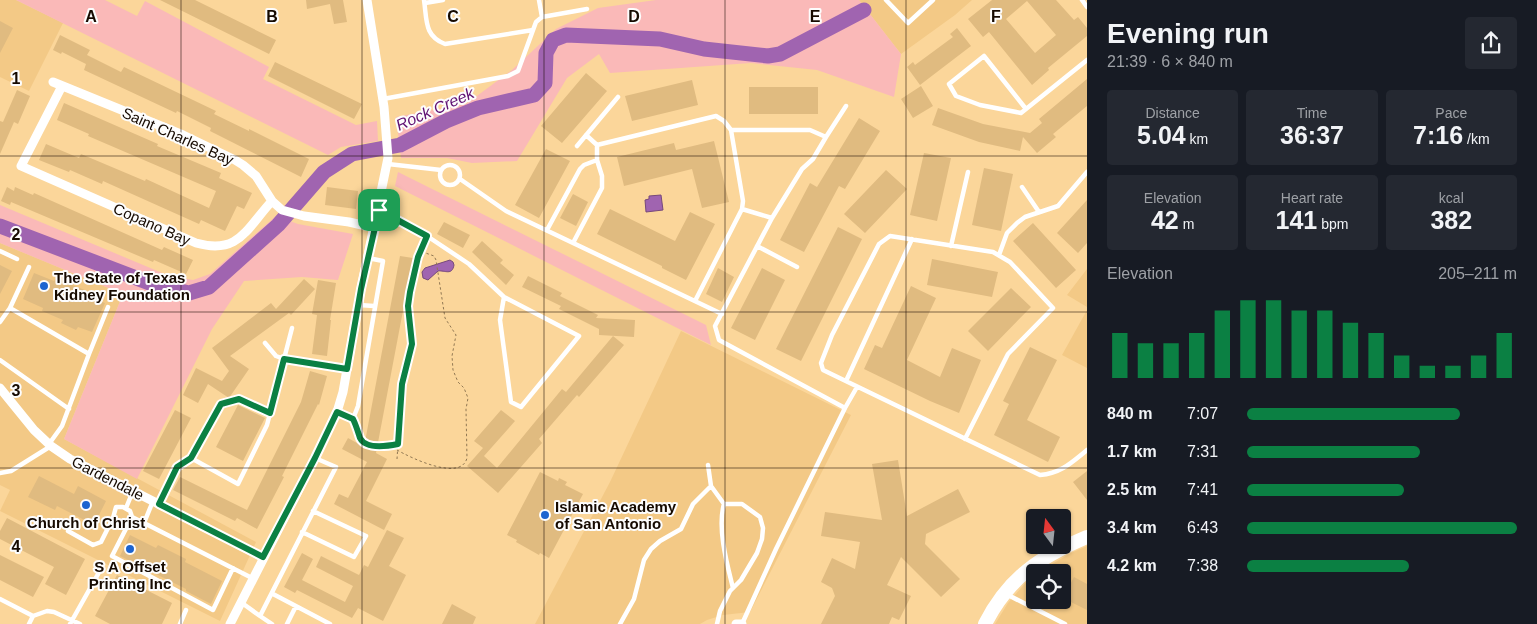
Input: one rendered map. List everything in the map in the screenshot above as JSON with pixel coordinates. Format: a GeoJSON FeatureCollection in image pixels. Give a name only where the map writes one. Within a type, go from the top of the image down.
{"type":"FeatureCollection","features":[{"type":"Feature","properties":{"kind":"street"},"geometry":{"type":"LineString","coordinates":[[230,624],[315,458],[337,412],[343,392],[388,161],[383,99],[366,0]]}},
{"type":"Feature","properties":{"kind":"street","name":"Copano Bay"},"geometry":{"type":"LineString","coordinates":[[58,84],[21,166],[196,244],[207,246],[224,247],[242,237],[272,201]]}},
{"type":"Feature","properties":{"kind":"street","name":"Saint Charles Bay"},"geometry":{"type":"LineString","coordinates":[[58,84],[183,135],[244,165],[256,176],[272,201],[282,210],[375,228]]}},
{"type":"Feature","properties":{"kind":"street","name":"Gardendale"},"geometry":{"type":"LineString","coordinates":[[0,388],[34,430],[50,445],[70,459],[263,557]]}},
{"type":"Feature","properties":{"kind":"street"},"geometry":{"type":"LineString","coordinates":[[985,624],[1005,593],[1034,564],[1087,537]]}},
{"type":"Feature","properties":{"kind":"street"},"geometry":{"type":"LineString","coordinates":[[736,624],[742,624]]}},
{"type":"Feature","properties":{"kind":"lane"},"geometry":{"type":"LineString","coordinates":[[443,0],[424,2],[430,35],[445,44],[533,30]]}},
{"type":"Feature","properties":{"kind":"lane"},"geometry":{"type":"LineString","coordinates":[[539,0],[542,17]]}},
{"type":"Feature","properties":{"kind":"lane"},"geometry":{"type":"LineString","coordinates":[[886,0],[908,23],[932,0]]}},
{"type":"Feature","properties":{"kind":"lane"},"geometry":{"type":"LineString","coordinates":[[1082,0],[1087,6]]}},
{"type":"Feature","properties":{"kind":"lane"},"geometry":{"type":"LineString","coordinates":[[383,99],[508,76],[518,71],[536,22],[542,17],[587,9]]}},
{"type":"Feature","properties":{"kind":"lane"},"geometry":{"type":"LineString","coordinates":[[1026,109],[984,56],[949,84],[956,96],[980,105],[1021,113],[1026,109],[1087,60]]}},
{"type":"Feature","properties":{"kind":"lane"},"geometry":{"type":"LineString","coordinates":[[577,146],[618,97]]}},
{"type":"Feature","properties":{"kind":"lane"},"geometry":{"type":"LineString","coordinates":[[845,408],[719,340],[715,326],[772,218],[802,169],[813,159],[846,106]]}},
{"type":"Feature","properties":{"kind":"lane"},"geometry":{"type":"LineString","coordinates":[[597,145],[716,116],[724,121],[731,130],[743,201],[742,209],[694,301]]}},
{"type":"Feature","properties":{"kind":"lane"},"geometry":{"type":"LineString","coordinates":[[731,130],[810,130],[826,137]]}},
{"type":"Feature","properties":{"kind":"lane"},"geometry":{"type":"LineString","coordinates":[[573,242],[602,188],[602,176],[597,160],[597,145],[586,135]]}},
{"type":"Feature","properties":{"kind":"lane"},"geometry":{"type":"LineString","coordinates":[[547,230],[580,169],[584,165],[597,160]]}},
{"type":"Feature","properties":{"kind":"lane"},"geometry":{"type":"LineString","coordinates":[[388,161],[441,170]]}},
{"type":"Feature","properties":{"kind":"lane"},"geometry":{"type":"LineString","coordinates":[[446,165],[456,166],[461,172],[460,179],[452,185],[445,183],[440,178],[441,170],[446,165]]}},
{"type":"Feature","properties":{"kind":"lane"},"geometry":{"type":"LineString","coordinates":[[951,246],[968,172]]}},
{"type":"Feature","properties":{"kind":"lane"},"geometry":{"type":"LineString","coordinates":[[999,255],[1007,233],[1025,217],[1058,206],[1087,172]]}},
{"type":"Feature","properties":{"kind":"lane"},"geometry":{"type":"LineString","coordinates":[[460,179],[506,211],[722,314]]}},
{"type":"Feature","properties":{"kind":"lane"},"geometry":{"type":"LineString","coordinates":[[1022,187],[1039,212]]}},
{"type":"Feature","properties":{"kind":"lane"},"geometry":{"type":"LineString","coordinates":[[742,209],[772,218]]}},
{"type":"Feature","properties":{"kind":"lane"},"geometry":{"type":"LineString","coordinates":[[379,210],[427,236],[469,264],[504,297],[579,336],[521,407],[511,402],[500,320],[504,297]]}},
{"type":"Feature","properties":{"kind":"lane"},"geometry":{"type":"LineString","coordinates":[[965,439],[1008,354],[1053,308],[1010,262],[993,252],[890,236],[879,244],[832,335],[821,363],[824,370],[965,439],[1040,475],[1052,474],[1062,470],[1087,450]]}},
{"type":"Feature","properties":{"kind":"lane"},"geometry":{"type":"LineString","coordinates":[[846,381],[912,240]]}},
{"type":"Feature","properties":{"kind":"lane"},"geometry":{"type":"LineString","coordinates":[[757,246],[797,267]]}},
{"type":"Feature","properties":{"kind":"lane"},"geometry":{"type":"LineString","coordinates":[[0,251],[17,259]]}},
{"type":"Feature","properties":{"kind":"lane"},"geometry":{"type":"LineString","coordinates":[[337,412],[353,419],[358,406],[383,261],[368,258]]}},
{"type":"Feature","properties":{"kind":"lane"},"geometry":{"type":"LineString","coordinates":[[0,322],[10,308],[28,267]]}},
{"type":"Feature","properties":{"kind":"lane"},"geometry":{"type":"LineString","coordinates":[[359,305],[374,306]]}},
{"type":"Feature","properties":{"kind":"lane"},"geometry":{"type":"LineString","coordinates":[[0,473],[11,471],[50,445],[62,426],[108,307]]}},
{"type":"Feature","properties":{"kind":"lane"},"geometry":{"type":"LineString","coordinates":[[10,308],[89,354]]}},
{"type":"Feature","properties":{"kind":"lane"},"geometry":{"type":"LineString","coordinates":[[191,458],[238,484],[267,426],[292,328]]}},
{"type":"Feature","properties":{"kind":"lane"},"geometry":{"type":"LineString","coordinates":[[265,343],[276,356],[284,359],[347,369]]}},
{"type":"Feature","properties":{"kind":"lane"},"geometry":{"type":"LineString","coordinates":[[0,360],[68,409]]}},
{"type":"Feature","properties":{"kind":"lane"},"geometry":{"type":"LineString","coordinates":[[742,624],[857,386]]}},
{"type":"Feature","properties":{"kind":"lane"},"geometry":{"type":"LineString","coordinates":[[144,523],[169,484],[177,467],[191,458],[221,404],[239,399],[270,413]]}},
{"type":"Feature","properties":{"kind":"lane"},"geometry":{"type":"LineString","coordinates":[[260,616],[273,594],[302,532],[336,467],[315,458]]}},
{"type":"Feature","properties":{"kind":"lane"},"geometry":{"type":"LineString","coordinates":[[708,464],[712,486],[724,504],[722,512],[723,535],[733,588]]}},
{"type":"Feature","properties":{"kind":"lane"},"geometry":{"type":"LineString","coordinates":[[620,624],[634,599],[644,560],[650,549],[681,529],[693,504],[712,486]]}},
{"type":"Feature","properties":{"kind":"lane"},"geometry":{"type":"LineString","coordinates":[[126,508],[133,491]]}},
{"type":"Feature","properties":{"kind":"lane"},"geometry":{"type":"LineString","coordinates":[[717,624],[720,611],[757,553],[763,528],[760,517],[742,504],[724,504]]}},
{"type":"Feature","properties":{"kind":"lane"},"geometry":{"type":"LineString","coordinates":[[68,531],[93,545],[101,542],[113,518],[116,507],[126,508],[130,511],[132,517],[252,578]]}},
{"type":"Feature","properties":{"kind":"lane"},"geometry":{"type":"LineString","coordinates":[[302,532],[354,557],[366,536],[313,511]]}},
{"type":"Feature","properties":{"kind":"lane"},"geometry":{"type":"LineString","coordinates":[[132,517],[112,556],[213,610],[232,568]]}},
{"type":"Feature","properties":{"kind":"lane"},"geometry":{"type":"LineString","coordinates":[[71,622],[102,567]]}},
{"type":"Feature","properties":{"kind":"lane"},"geometry":{"type":"LineString","coordinates":[[1005,593],[1065,624]]}},
{"type":"Feature","properties":{"kind":"lane"},"geometry":{"type":"LineString","coordinates":[[273,594],[330,624]]}},
{"type":"Feature","properties":{"kind":"lane"},"geometry":{"type":"LineString","coordinates":[[0,599],[33,616]]}},
{"type":"Feature","properties":{"kind":"lane"},"geometry":{"type":"LineString","coordinates":[[240,602],[272,624]]}},
{"type":"Feature","properties":{"kind":"lane"},"geometry":{"type":"LineString","coordinates":[[287,624],[296,606]]}},
{"type":"Feature","properties":{"kind":"lane"},"geometry":{"type":"LineString","coordinates":[[180,624],[186,610]]}},
{"type":"Feature","properties":{"kind":"lane"},"geometry":{"type":"LineString","coordinates":[[29,624],[33,616],[47,611],[54,612],[71,622],[80,624]]}},
{"type":"Feature","properties":{"kind":"lane"},"geometry":{"type":"LineString","coordinates":[[314,624],[318,618]]}},
{"type":"Feature","properties":{"kind":"path"},"geometry":{"type":"LineString","coordinates":[[397,459],[402,384],[412,344],[408,306],[420,251],[427,236]]}},
{"type":"Feature","properties":{"kind":"path"},"geometry":{"type":"LineString","coordinates":[[398,450],[414,459],[452,469],[462,467],[466,463],[467,458],[466,419],[468,398],[452,370],[452,356],[456,335],[445,318],[437,262],[434,256],[420,251]]}},
{"type":"Feature","properties":{"kind":"path"},"geometry":{"type":"LineString","coordinates":[[353,419],[360,438],[365,443],[374,446],[398,444]]}},
{"type":"Feature","properties":{"kind":"shaded area"},"geometry":{"type":"Polygon","coordinates":[[[0,0],[16,0],[63,23],[29,91],[0,77],[0,0]]]}},
{"type":"Feature","properties":{"kind":"shaded area"},"geometry":{"type":"Polygon","coordinates":[[[16,0],[105,0],[137,16],[145,1],[269,67],[263,79],[356,125],[377,121],[378,141],[341,147],[328,155],[16,0]]]}},
{"type":"Feature","properties":{"kind":"shaded area"},"geometry":{"type":"Polygon","coordinates":[[[656,0],[859,0],[901,54],[894,97],[817,70],[751,63],[610,73],[599,54],[567,78],[517,161],[472,163],[447,158],[401,158],[396,117],[466,104],[512,70],[556,29],[598,8],[656,0]]]}},
{"type":"Feature","properties":{"kind":"shaded area"},"geometry":{"type":"Polygon","coordinates":[[[859,0],[972,0],[955,15],[901,54],[859,0]]]}},
{"type":"Feature","properties":{"kind":"shaded area"},"geometry":{"type":"Polygon","coordinates":[[[398,172],[706,325],[711,345],[395,186],[398,172]]]}},
{"type":"Feature","properties":{"kind":"shaded area"},"geometry":{"type":"Polygon","coordinates":[[[661,195],[663,210],[646,212],[645,200],[649,199],[649,196],[661,195]]]}},
{"type":"Feature","properties":{"kind":"shaded area"},"geometry":{"type":"Polygon","coordinates":[[[0,205],[167,275],[193,280],[210,274],[276,216],[298,224],[353,234],[338,280],[302,277],[244,281],[212,329],[137,479],[64,439],[123,294],[0,243],[0,205]]]}},
{"type":"Feature","properties":{"kind":"shaded area"},"geometry":{"type":"Polygon","coordinates":[[[0,243],[123,294],[64,439],[256,542],[220,621],[0,511],[10,490],[0,485],[0,243]]]}},
{"type":"Feature","properties":{"kind":"shaded area"},"geometry":{"type":"Polygon","coordinates":[[[450,260],[454,265],[452,270],[448,272],[438,271],[428,280],[423,278],[422,272],[425,268],[450,260]]]}},
{"type":"Feature","properties":{"kind":"shaded area"},"geometry":{"type":"Polygon","coordinates":[[[1087,269],[1087,307],[1067,295],[1087,269]]]}},
{"type":"Feature","properties":{"kind":"shaded area"},"geometry":{"type":"Polygon","coordinates":[[[1087,310],[1087,368],[1062,355],[1087,310]]]}},
{"type":"Feature","properties":{"kind":"shaded area"},"geometry":{"type":"Polygon","coordinates":[[[681,331],[851,415],[750,612],[723,615],[700,624],[535,624],[610,482],[681,331]]]}},
{"type":"Feature","properties":{"kind":"shaded area"},"geometry":{"type":"Polygon","coordinates":[[[1087,546],[1087,624],[995,624],[1008,603],[1026,582],[1026,609],[1071,609],[1071,564],[1052,564],[1087,546]]]}},
{"type":"Feature","properties":{"kind":"building"},"geometry":{"type":"Polygon","coordinates":[[[160,0],[195,0],[276,40],[269,54],[160,0]]]}},
{"type":"Feature","properties":{"kind":"building"},"geometry":{"type":"Polygon","coordinates":[[[306,0],[343,0],[347,22],[334,24],[330,4],[307,9],[306,0]]]}},
{"type":"Feature","properties":{"kind":"building"},"geometry":{"type":"Polygon","coordinates":[[[992,0],[1056,0],[1074,20],[1078,17],[1087,28],[1087,36],[1048,68],[1049,70],[1032,85],[989,32],[983,37],[968,19],[992,0]],[[1027,1],[1006,19],[1035,53],[1056,35],[1027,1]]]}},
{"type":"Feature","properties":{"kind":"building"},"geometry":{"type":"Polygon","coordinates":[[[0,21],[13,28],[0,53],[0,21]]]}},
{"type":"Feature","properties":{"kind":"building"},"geometry":{"type":"Polygon","coordinates":[[[957,28],[971,46],[920,85],[907,67],[913,62],[915,65],[953,37],[950,34],[957,28]]]}},
{"type":"Feature","properties":{"kind":"building"},"geometry":{"type":"Polygon","coordinates":[[[60,35],[90,50],[87,55],[121,72],[124,67],[216,111],[214,114],[309,159],[301,177],[210,131],[211,128],[177,111],[176,113],[84,70],[86,64],[62,52],[61,54],[53,50],[60,35]]]}},
{"type":"Feature","properties":{"kind":"building"},"geometry":{"type":"Polygon","coordinates":[[[275,62],[362,104],[354,119],[268,76],[275,62]]]}},
{"type":"Feature","properties":{"kind":"building"},"geometry":{"type":"Polygon","coordinates":[[[586,73],[607,91],[562,143],[541,126],[586,73]]]}},
{"type":"Feature","properties":{"kind":"building"},"geometry":{"type":"Polygon","coordinates":[[[1087,79],[1087,106],[1053,134],[1056,137],[1037,153],[1023,137],[1020,151],[979,142],[932,125],[938,108],[983,124],[1030,133],[1042,123],[1039,119],[1087,79]]]}},
{"type":"Feature","properties":{"kind":"building"},"geometry":{"type":"Polygon","coordinates":[[[692,80],[698,105],[632,121],[625,96],[692,80]]]}},
{"type":"Feature","properties":{"kind":"building"},"geometry":{"type":"Polygon","coordinates":[[[921,86],[933,106],[913,118],[901,99],[921,86]]]}},
{"type":"Feature","properties":{"kind":"building"},"geometry":{"type":"Polygon","coordinates":[[[749,87],[818,87],[818,114],[749,114],[749,87]]]}},
{"type":"Feature","properties":{"kind":"building"},"geometry":{"type":"Polygon","coordinates":[[[17,90],[30,96],[18,124],[14,122],[0,154],[0,121],[3,122],[17,90]]]}},
{"type":"Feature","properties":{"kind":"building"},"geometry":{"type":"Polygon","coordinates":[[[64,103],[221,173],[219,178],[252,193],[244,209],[237,206],[225,231],[201,220],[199,224],[103,181],[102,184],[70,170],[69,172],[39,160],[46,144],[79,158],[81,154],[145,181],[146,179],[209,208],[216,191],[88,136],[89,134],[57,120],[64,103]]]}},
{"type":"Feature","properties":{"kind":"building"},"geometry":{"type":"Polygon","coordinates":[[[859,118],[880,131],[845,189],[839,186],[804,252],[780,240],[810,183],[817,187],[859,118]]]}},
{"type":"Feature","properties":{"kind":"building"},"geometry":{"type":"Polygon","coordinates":[[[714,141],[729,202],[702,208],[692,169],[624,186],[617,157],[674,143],[676,150],[714,141]]]}},
{"type":"Feature","properties":{"kind":"building"},"geometry":{"type":"Polygon","coordinates":[[[546,149],[570,161],[539,218],[515,205],[546,149]]]}},
{"type":"Feature","properties":{"kind":"building"},"geometry":{"type":"Polygon","coordinates":[[[924,153],[951,158],[937,221],[910,215],[924,153]]]}},
{"type":"Feature","properties":{"kind":"building"},"geometry":{"type":"Polygon","coordinates":[[[984,168],[1013,174],[1001,231],[972,225],[984,168]]]}},
{"type":"Feature","properties":{"kind":"building"},"geometry":{"type":"Polygon","coordinates":[[[886,170],[907,189],[865,233],[844,214],[886,170]]]}},
{"type":"Feature","properties":{"kind":"building"},"geometry":{"type":"Polygon","coordinates":[[[7,187],[14,191],[15,187],[33,195],[34,193],[162,250],[164,247],[193,260],[186,274],[154,260],[153,262],[11,202],[10,205],[1,201],[7,187]]]}},
{"type":"Feature","properties":{"kind":"building"},"geometry":{"type":"Polygon","coordinates":[[[327,187],[358,191],[356,209],[325,205],[327,187]]]}},
{"type":"Feature","properties":{"kind":"building"},"geometry":{"type":"Polygon","coordinates":[[[573,194],[588,202],[576,226],[560,218],[573,194]]]}},
{"type":"Feature","properties":{"kind":"building"},"geometry":{"type":"Polygon","coordinates":[[[1087,200],[1087,243],[1078,253],[1057,233],[1087,200]]]}},
{"type":"Feature","properties":{"kind":"building"},"geometry":{"type":"Polygon","coordinates":[[[610,209],[675,241],[690,212],[715,224],[686,280],[597,234],[610,209]]]}},
{"type":"Feature","properties":{"kind":"building"},"geometry":{"type":"Polygon","coordinates":[[[444,222],[470,235],[463,248],[437,234],[444,222]]]}},
{"type":"Feature","properties":{"kind":"building"},"geometry":{"type":"Polygon","coordinates":[[[1033,223],[1076,270],[1056,288],[1013,241],[1033,223]]]}},
{"type":"Feature","properties":{"kind":"building"},"geometry":{"type":"Polygon","coordinates":[[[838,227],[862,239],[801,361],[776,349],[838,227]]]}},
{"type":"Feature","properties":{"kind":"building"},"geometry":{"type":"Polygon","coordinates":[[[482,241],[503,260],[500,263],[514,275],[506,285],[472,252],[482,241]]]}},
{"type":"Feature","properties":{"kind":"building"},"geometry":{"type":"Polygon","coordinates":[[[400,256],[413,258],[376,453],[387,459],[366,501],[392,514],[384,530],[334,504],[339,494],[348,498],[367,462],[342,449],[348,438],[364,447],[400,256]]]}},
{"type":"Feature","properties":{"kind":"building"},"geometry":{"type":"Polygon","coordinates":[[[932,259],[998,272],[992,297],[927,285],[932,259]]]}},
{"type":"Feature","properties":{"kind":"building"},"geometry":{"type":"Polygon","coordinates":[[[0,265],[12,271],[0,294],[0,265]]]}},
{"type":"Feature","properties":{"kind":"building"},"geometry":{"type":"Polygon","coordinates":[[[718,268],[734,277],[722,302],[706,294],[718,268]]]}},
{"type":"Feature","properties":{"kind":"building"},"geometry":{"type":"Polygon","coordinates":[[[762,268],[785,280],[755,340],[731,328],[762,268]]]}},
{"type":"Feature","properties":{"kind":"building"},"geometry":{"type":"Polygon","coordinates":[[[34,273],[54,281],[56,278],[92,293],[90,297],[105,303],[92,332],[78,327],[76,330],[61,323],[63,320],[42,311],[43,308],[23,299],[34,273]]]}},
{"type":"Feature","properties":{"kind":"building"},"geometry":{"type":"Polygon","coordinates":[[[528,276],[562,293],[560,296],[598,315],[596,318],[635,320],[634,337],[599,335],[599,329],[559,309],[561,306],[522,287],[528,276]]]}},
{"type":"Feature","properties":{"kind":"building"},"geometry":{"type":"Polygon","coordinates":[[[304,279],[315,289],[291,315],[289,313],[230,356],[249,369],[229,398],[208,384],[198,403],[183,395],[196,368],[222,381],[229,371],[212,348],[271,303],[276,309],[304,279]]]}},
{"type":"Feature","properties":{"kind":"building"},"geometry":{"type":"Polygon","coordinates":[[[318,280],[336,283],[327,356],[312,354],[317,315],[312,314],[318,280]]]}},
{"type":"Feature","properties":{"kind":"building"},"geometry":{"type":"Polygon","coordinates":[[[911,286],[936,298],[907,360],[940,377],[952,348],[981,360],[959,413],[864,369],[875,345],[882,348],[911,286]]]}},
{"type":"Feature","properties":{"kind":"building"},"geometry":{"type":"Polygon","coordinates":[[[1011,288],[1031,307],[988,351],[968,331],[1011,288]]]}},
{"type":"Feature","properties":{"kind":"building"},"geometry":{"type":"Polygon","coordinates":[[[613,336],[624,345],[539,439],[542,443],[498,493],[467,466],[483,448],[474,441],[501,410],[515,421],[484,456],[497,468],[562,389],[566,392],[613,336]]]}},
{"type":"Feature","properties":{"kind":"building"},"geometry":{"type":"Polygon","coordinates":[[[1030,347],[1057,360],[1027,420],[1060,437],[1048,462],[994,435],[1009,404],[1003,401],[1030,347]]]}},
{"type":"Feature","properties":{"kind":"building"},"geometry":{"type":"Polygon","coordinates":[[[310,371],[327,376],[319,405],[257,529],[237,518],[235,521],[173,490],[180,477],[247,510],[301,402],[310,371]]]}},
{"type":"Feature","properties":{"kind":"building"},"geometry":{"type":"Polygon","coordinates":[[[238,405],[265,418],[243,461],[216,447],[238,405]]]}},
{"type":"Feature","properties":{"kind":"building"},"geometry":{"type":"Polygon","coordinates":[[[175,410],[191,418],[159,479],[143,471],[175,410]]]}},
{"type":"Feature","properties":{"kind":"building"},"geometry":{"type":"Polygon","coordinates":[[[898,460],[907,516],[958,489],[970,512],[926,534],[925,544],[960,579],[941,597],[901,557],[887,585],[911,596],[899,620],[892,617],[889,624],[821,624],[835,596],[832,588],[821,582],[832,558],[855,569],[860,542],[821,536],[825,512],[882,520],[872,464],[898,460]]]}},
{"type":"Feature","properties":{"kind":"building"},"geometry":{"type":"Polygon","coordinates":[[[1087,471],[1087,500],[1073,482],[1087,471]]]}},
{"type":"Feature","properties":{"kind":"building","name":"Islamic Academy of San Antonio"},"geometry":{"type":"Polygon","coordinates":[[[540,472],[558,481],[559,478],[567,482],[565,485],[583,494],[549,558],[540,553],[539,555],[507,535],[540,472]]]}},
{"type":"Feature","properties":{"kind":"building"},"geometry":{"type":"Polygon","coordinates":[[[39,476],[74,494],[78,486],[106,501],[94,525],[57,506],[55,510],[28,497],[39,476]]]}},
{"type":"Feature","properties":{"kind":"building"},"geometry":{"type":"Polygon","coordinates":[[[7,518],[85,559],[66,595],[45,584],[54,567],[0,539],[0,531],[7,518]]]}},
{"type":"Feature","properties":{"kind":"building"},"geometry":{"type":"Polygon","coordinates":[[[387,530],[404,538],[389,566],[406,575],[383,621],[358,608],[352,618],[297,590],[295,593],[284,587],[302,553],[313,559],[302,580],[345,602],[353,586],[316,567],[321,556],[359,575],[364,565],[368,567],[387,530]]]}},
{"type":"Feature","properties":{"kind":"building"},"geometry":{"type":"Polygon","coordinates":[[[130,535],[156,548],[158,545],[186,559],[185,562],[222,581],[211,604],[186,591],[186,589],[120,556],[130,535]]]}},
{"type":"Feature","properties":{"kind":"building"},"geometry":{"type":"Polygon","coordinates":[[[0,555],[44,577],[33,597],[0,580],[0,555]]]}},
{"type":"Feature","properties":{"kind":"building"},"geometry":{"type":"Polygon","coordinates":[[[117,575],[172,603],[162,624],[110,624],[95,616],[117,575]]]}},
{"type":"Feature","properties":{"kind":"building"},"geometry":{"type":"Polygon","coordinates":[[[1074,577],[1087,584],[1087,610],[1071,602],[1071,583],[1074,577]]]}},
{"type":"Feature","properties":{"kind":"building"},"geometry":{"type":"Polygon","coordinates":[[[452,604],[476,617],[473,624],[442,624],[452,604]]]}},
{"type":"Feature","properties":{"kind":"waterway","name":"Rock Creek"},"geometry":{"type":"LineString","coordinates":[[0,226],[152,284],[189,293],[209,287],[278,225],[324,172],[352,154],[400,145],[446,121],[478,108],[534,95],[545,83],[546,53],[553,40],[566,35],[660,39],[704,49],[768,56],[780,54],[864,10]]}},
{"type":"Feature","properties":{"kind":"place","name":"The State of Texas Kidney Foundation"},"geometry":{"type":"Point","coordinates":[44,286]}},
{"type":"Feature","properties":{"kind":"place","name":"Church of Christ"},"geometry":{"type":"Point","coordinates":[86,505]}},
{"type":"Feature","properties":{"kind":"place","name":"Islamic Academy of San Antonio"},"geometry":{"type":"Point","coordinates":[545,515]}},
{"type":"Feature","properties":{"kind":"place","name":"S A Offset Printing Inc"},"geometry":{"type":"Point","coordinates":[130,549]}},
{"type":"Feature","properties":{"kind":"route"},"geometry":{"type":"LineString","coordinates":[[379,210],[427,236],[418,257],[408,306],[412,344],[402,384],[398,444],[374,446],[365,443],[360,438],[353,419],[337,412],[263,557],[159,504],[177,467],[191,458],[221,404],[239,399],[270,413],[284,359],[347,369],[361,289],[379,210]]}}]}
